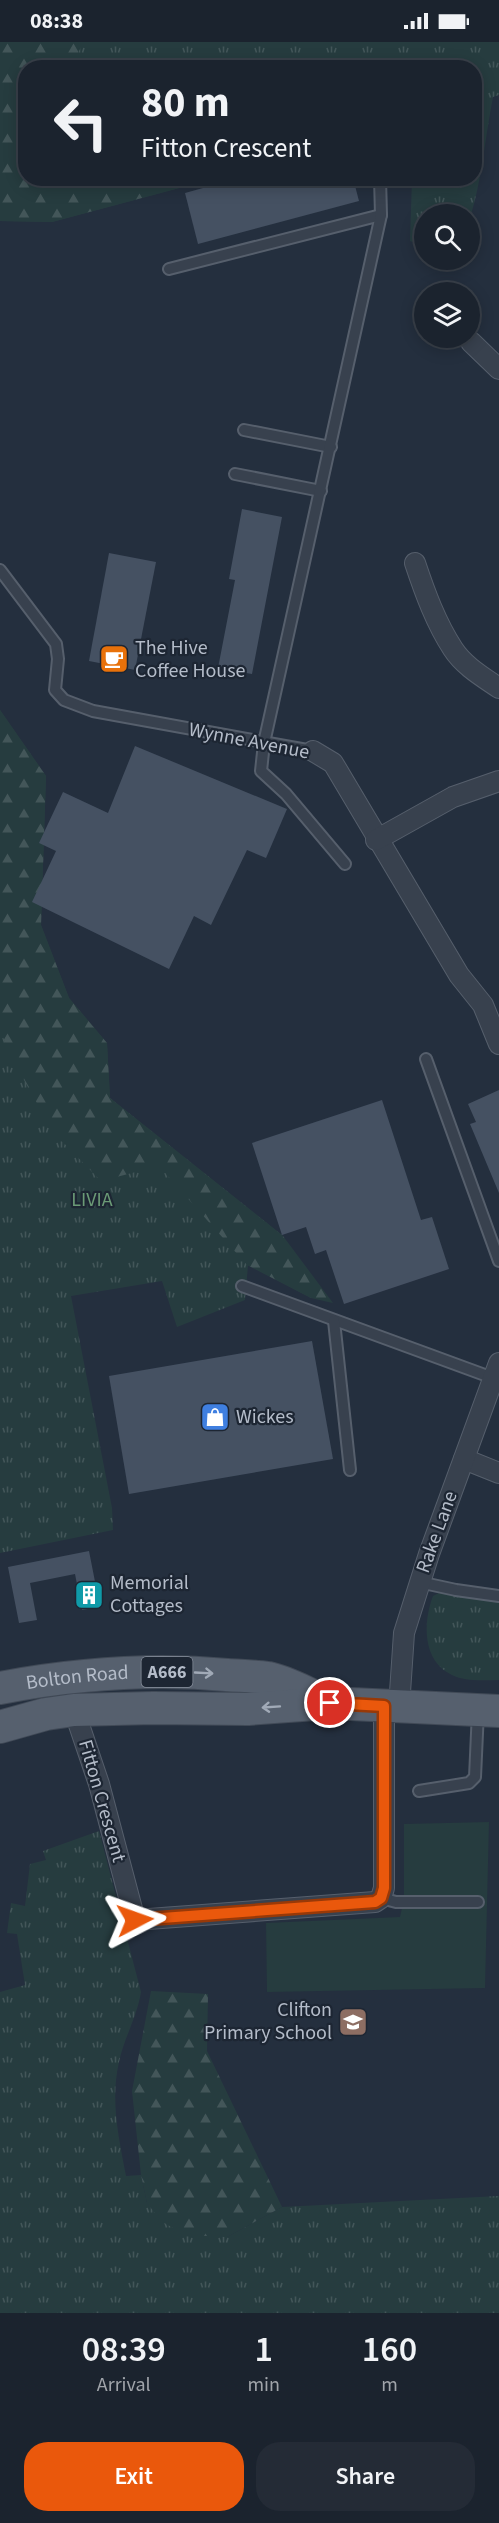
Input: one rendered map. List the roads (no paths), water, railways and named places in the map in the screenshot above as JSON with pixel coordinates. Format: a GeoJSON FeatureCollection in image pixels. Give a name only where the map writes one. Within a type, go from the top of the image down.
{"type":"FeatureCollection","features":[{"type":"Feature","properties":{"kind":"main road","name":"Bolton Road"},"geometry":{"type":"LineString","coordinates":[[0,1688],[47,1679],[94,1675],[159,1671],[212,1673],[270,1678],[330,1703]]}},
{"type":"Feature","properties":{"kind":"main road","name":"Bolton Road"},"geometry":{"type":"LineString","coordinates":[[0,1727],[46,1714],[74,1710],[248,1709],[330,1703],[488,1711]]}},
{"type":"Feature","properties":{"kind":"street"},"geometry":{"type":"LineString","coordinates":[[477,348],[499,369]]}},
{"type":"Feature","properties":{"kind":"street"},"geometry":{"type":"LineString","coordinates":[[415,563],[428,600],[453,650],[468,666],[499,688]]}},
{"type":"Feature","properties":{"kind":"street","name":"Wynne Avenue"},"geometry":{"type":"LineString","coordinates":[[313,751],[333,763],[376,840],[459,975],[491,1001],[499,1044]]}},
{"type":"Feature","properties":{"kind":"street"},"geometry":{"type":"LineString","coordinates":[[376,840],[453,797],[499,781]]}},
{"type":"Feature","properties":{"kind":"street","name":"Rake Lane"},"geometry":{"type":"LineString","coordinates":[[391,1706],[404,1632],[419,1582],[496,1371]]}},
{"type":"Feature","properties":{"kind":"street"},"geometry":{"type":"LineString","coordinates":[[464,1459],[499,1473]]}},
{"type":"Feature","properties":{"kind":"street"},"geometry":{"type":"LineString","coordinates":[[381,1898],[384,1888],[391,1706]]}},
{"type":"Feature","properties":{"kind":"street","name":"Fitton Crescent"},"geometry":{"type":"LineString","coordinates":[[74,1710],[99,1784],[135,1920],[375,1902],[381,1898]]}},
{"type":"Feature","properties":{"kind":"lane"},"geometry":{"type":"LineString","coordinates":[[345,864],[286,794],[261,771],[264,743],[381,215],[380,186]]}},
{"type":"Feature","properties":{"kind":"lane"},"geometry":{"type":"LineString","coordinates":[[169,269],[381,215]]}},
{"type":"Feature","properties":{"kind":"lane"},"geometry":{"type":"LineString","coordinates":[[244,430],[331,447]]}},
{"type":"Feature","properties":{"kind":"lane"},"geometry":{"type":"LineString","coordinates":[[235,474],[321,491]]}},
{"type":"Feature","properties":{"kind":"lane","name":"Wynne Avenue"},"geometry":{"type":"LineString","coordinates":[[0,570],[56,644],[58,659],[56,690],[64,700],[93,711],[313,751]]}},
{"type":"Feature","properties":{"kind":"lane"},"geometry":{"type":"LineString","coordinates":[[426,1059],[499,1262]]}},
{"type":"Feature","properties":{"kind":"lane"},"geometry":{"type":"LineString","coordinates":[[242,1286],[334,1321],[496,1371]]}},
{"type":"Feature","properties":{"kind":"lane"},"geometry":{"type":"LineString","coordinates":[[334,1321],[350,1470]]}},
{"type":"Feature","properties":{"kind":"lane"},"geometry":{"type":"LineString","coordinates":[[419,1582],[499,1596]]}},
{"type":"Feature","properties":{"kind":"lane"},"geometry":{"type":"LineString","coordinates":[[419,1791],[469,1783],[475,1777],[488,1711]]}},
{"type":"Feature","properties":{"kind":"lane"},"geometry":{"type":"LineString","coordinates":[[381,1898],[396,1902],[478,1902]]}},
{"type":"Feature","properties":{"kind":"place","name":"The Hive Coffee House"},"geometry":{"type":"Point","coordinates":[114,659]}},
{"type":"Feature","properties":{"kind":"place","name":"Wickes"},"geometry":{"type":"Point","coordinates":[215,1417]}},
{"type":"Feature","properties":{"kind":"place","name":"Memorial Cottages"},"geometry":{"type":"Point","coordinates":[89,1595]}},
{"type":"Feature","properties":{"kind":"place","name":"Clifton Primary School"},"geometry":{"type":"Point","coordinates":[353,2022]}},
{"type":"Feature","properties":{"kind":"park label","name":"LIVIA"},"geometry":{"type":"Point","coordinates":[92,1200]}}]}
